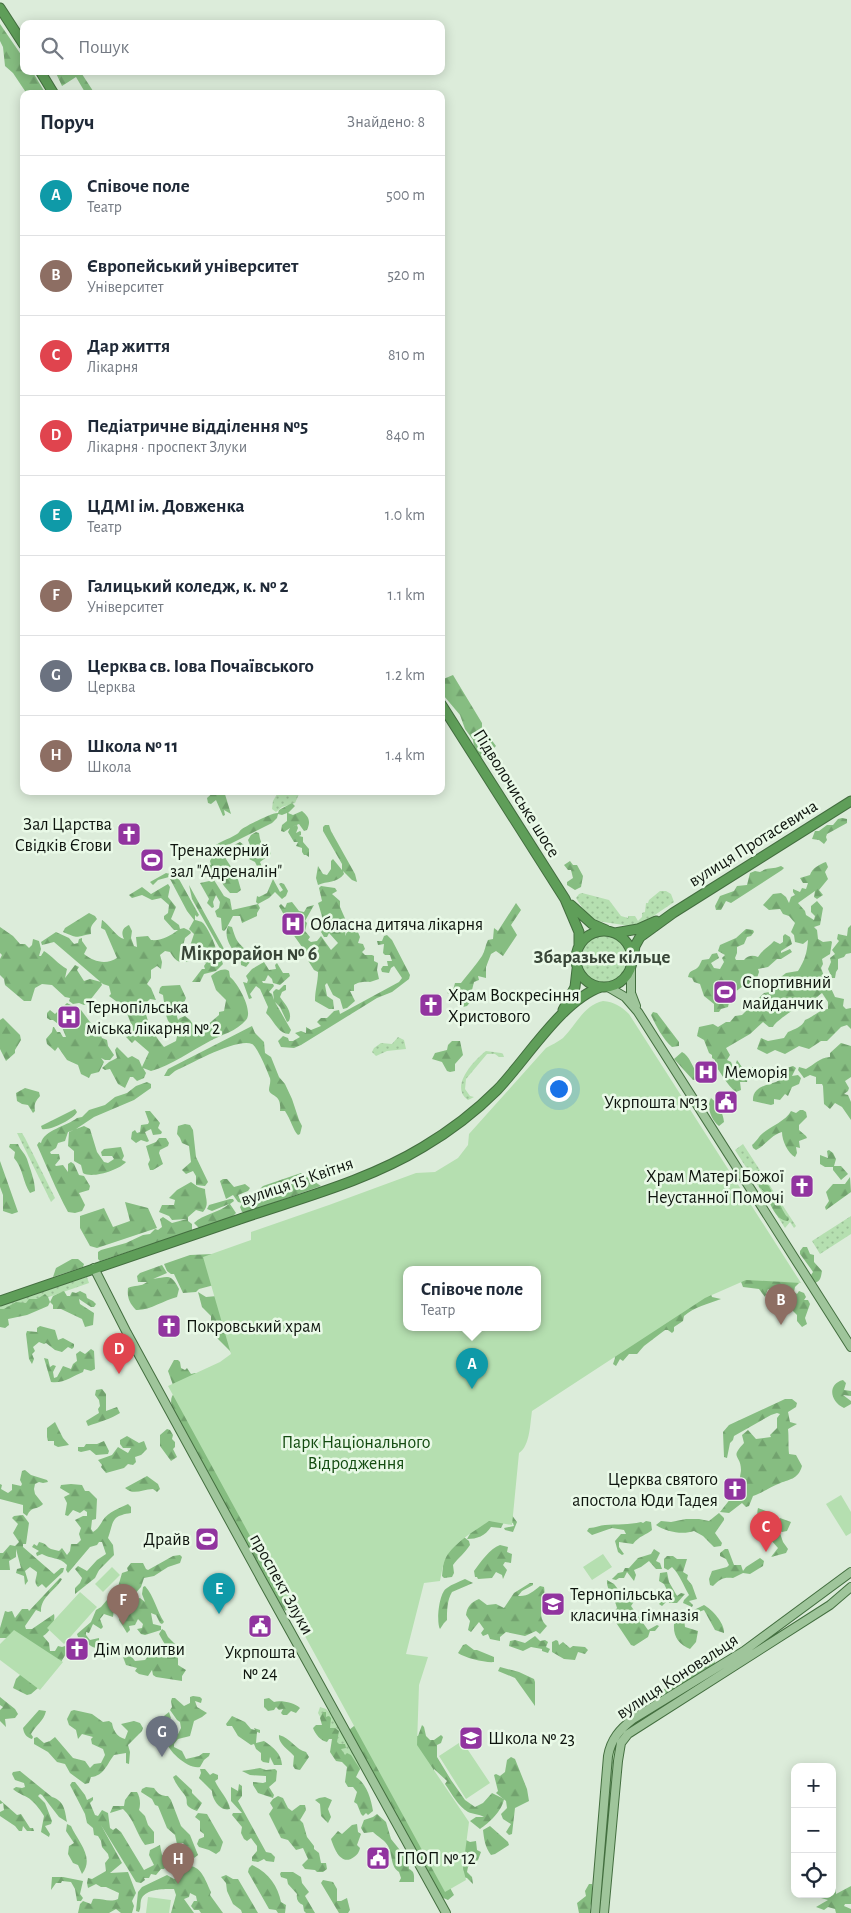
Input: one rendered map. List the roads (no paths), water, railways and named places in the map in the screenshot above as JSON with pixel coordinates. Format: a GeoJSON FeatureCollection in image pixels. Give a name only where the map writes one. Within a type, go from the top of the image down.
{"type":"FeatureCollection","features":[{"type":"Feature","properties":{"kind":"highway"},"geometry":{"type":"LineString","coordinates":[[0,8],[20,39]]}},
{"type":"Feature","properties":{"kind":"highway"},"geometry":{"type":"LineString","coordinates":[[42,75],[52,90]]}},
{"type":"Feature","properties":{"kind":"highway","name":"Підволочиське шосе"},"geometry":{"type":"LineString","coordinates":[[445,710],[565,899],[579,932],[579,945]]}},
{"type":"Feature","properties":{"kind":"highway","name":"вулиця Протасевича"},"geometry":{"type":"LineString","coordinates":[[633,959],[635,946],[640,937],[673,913],[851,801]]}},
{"type":"Feature","properties":{"kind":"highway","name":"Підволочиське шосе"},"geometry":{"type":"LineString","coordinates":[[565,899],[592,924],[611,932]]}},
{"type":"Feature","properties":{"kind":"highway","name":"вулиця Протасевича"},"geometry":{"type":"LineString","coordinates":[[611,932],[638,929],[673,913]]}},
{"type":"Feature","properties":{"kind":"highway"},"geometry":{"type":"LineString","coordinates":[[611,932],[628,944],[633,959],[631,970],[618,984],[604,987],[588,983],[579,973],[577,967],[576,956],[579,945],[591,934],[611,932]]}},
{"type":"Feature","properties":{"kind":"highway","name":"вулиця 15 Квітня"},"geometry":{"type":"LineString","coordinates":[[559,1017],[575,987],[577,967]]}},
{"type":"Feature","properties":{"kind":"highway","name":"вулиця 15 Квітня"},"geometry":{"type":"LineString","coordinates":[[0,1301],[349,1181],[380,1169],[422,1148],[484,1103],[522,1063],[559,1017],[583,995],[604,987]]}},
{"type":"Feature","properties":{"kind":"main road"},"geometry":{"type":"LineString","coordinates":[[631,970],[631,993],[638,1012]]}},
{"type":"Feature","properties":{"kind":"main road"},"geometry":{"type":"LineString","coordinates":[[604,987],[625,997],[638,1012],[851,1347]]}},
{"type":"Feature","properties":{"kind":"main road","name":"проспект Злуки"},"geometry":{"type":"LineString","coordinates":[[94,1268],[127,1333],[446,1913]]}},
{"type":"Feature","properties":{"kind":"main road","name":"вулиця Коновальця"},"geometry":{"type":"LineString","coordinates":[[604,1913],[619,1749],[624,1739],[745,1655],[851,1572]]}},
{"type":"Feature","properties":{"kind":"main road","name":"вулиця Коновальця"},"geometry":{"type":"LineString","coordinates":[[595,1913],[609,1750],[619,1731],[633,1719],[830,1605],[851,1588]]}},
{"type":"Feature","properties":{"kind":"main road"},"geometry":{"type":"LineString","coordinates":[[824,1593],[830,1605]]}},
{"type":"Feature","properties":{"kind":"main road"},"geometry":{"type":"LineString","coordinates":[[603,1818],[612,1820]]}},
{"type":"Feature","properties":{"kind":"place","name":"Зал Царства Свідків Єгови"},"geometry":{"type":"Point","coordinates":[129,834]}},
{"type":"Feature","properties":{"kind":"place","name":"Тренажерний зал \"Адреналін\""},"geometry":{"type":"Point","coordinates":[152,860]}},
{"type":"Feature","properties":{"kind":"place","name":"Обласна дитяча лікарня"},"geometry":{"type":"Point","coordinates":[293,924]}},
{"type":"Feature","properties":{"kind":"place","name":"Спортивний майданчик"},"geometry":{"type":"Point","coordinates":[725,992]}},
{"type":"Feature","properties":{"kind":"place","name":"Храм Воскресіння Христового"},"geometry":{"type":"Point","coordinates":[431,1005]}},
{"type":"Feature","properties":{"kind":"place","name":"Тернопільська міська лікарня № 2"},"geometry":{"type":"Point","coordinates":[69,1017]}},
{"type":"Feature","properties":{"kind":"place","name":"Меморія"},"geometry":{"type":"Point","coordinates":[706,1072]}},
{"type":"Feature","properties":{"kind":"place","name":"Укрпошта №13"},"geometry":{"type":"Point","coordinates":[726,1102]}},
{"type":"Feature","properties":{"kind":"place","name":"Храм Матері Божої Неустанної Помочі"},"geometry":{"type":"Point","coordinates":[802,1186]}},
{"type":"Feature","properties":{"kind":"place","name":"Європейський університет"},"geometry":{"type":"Point","coordinates":[781,1325]}},
{"type":"Feature","properties":{"kind":"place","name":"Покровський храм"},"geometry":{"type":"Point","coordinates":[169,1326]}},
{"type":"Feature","properties":{"kind":"place","name":"Педіатричне відділення №5"},"geometry":{"type":"Point","coordinates":[119,1374]}},
{"type":"Feature","properties":{"kind":"place","name":"Співоче поле"},"geometry":{"type":"Point","coordinates":[472,1389]}},
{"type":"Feature","properties":{"kind":"place","name":"Церква святого апостола Юди Тадея"},"geometry":{"type":"Point","coordinates":[735,1489]}},
{"type":"Feature","properties":{"kind":"place","name":"Драйв"},"geometry":{"type":"Point","coordinates":[207,1539]}},
{"type":"Feature","properties":{"kind":"place","name":"Дар життя"},"geometry":{"type":"Point","coordinates":[766,1552]}},
{"type":"Feature","properties":{"kind":"place","name":"Тернопільська класична гімназія"},"geometry":{"type":"Point","coordinates":[553,1604]}},
{"type":"Feature","properties":{"kind":"place","name":"ЦДМІ ім. Довженка"},"geometry":{"type":"Point","coordinates":[219,1614]}},
{"type":"Feature","properties":{"kind":"place","name":"Галицький коледж, к. № 2"},"geometry":{"type":"Point","coordinates":[123,1625]}},
{"type":"Feature","properties":{"kind":"place","name":"Укрпошта № 24"},"geometry":{"type":"Point","coordinates":[260,1626]}},
{"type":"Feature","properties":{"kind":"place","name":"Дім молитви"},"geometry":{"type":"Point","coordinates":[77,1649]}},
{"type":"Feature","properties":{"kind":"place","name":"Школа № 23"},"geometry":{"type":"Point","coordinates":[471,1738]}},
{"type":"Feature","properties":{"kind":"place","name":"Церква св. Іова Почаївського"},"geometry":{"type":"Point","coordinates":[162,1757]}},
{"type":"Feature","properties":{"kind":"place","name":"ГПОП № 12"},"geometry":{"type":"Point","coordinates":[378,1858]}},
{"type":"Feature","properties":{"kind":"place","name":"Школа № 11"},"geometry":{"type":"Point","coordinates":[178,1884]}},
{"type":"Feature","properties":{"kind":"district","name":"Мікрорайон № 6"},"geometry":{"type":"Point","coordinates":[249,953]}},
{"type":"Feature","properties":{"kind":"district","name":"Збаразьке кільце"},"geometry":{"type":"Point","coordinates":[602,956]}},
{"type":"Feature","properties":{"kind":"park label","name":"Парк Національного Відродження"},"geometry":{"type":"Point","coordinates":[356,1452]}}]}
